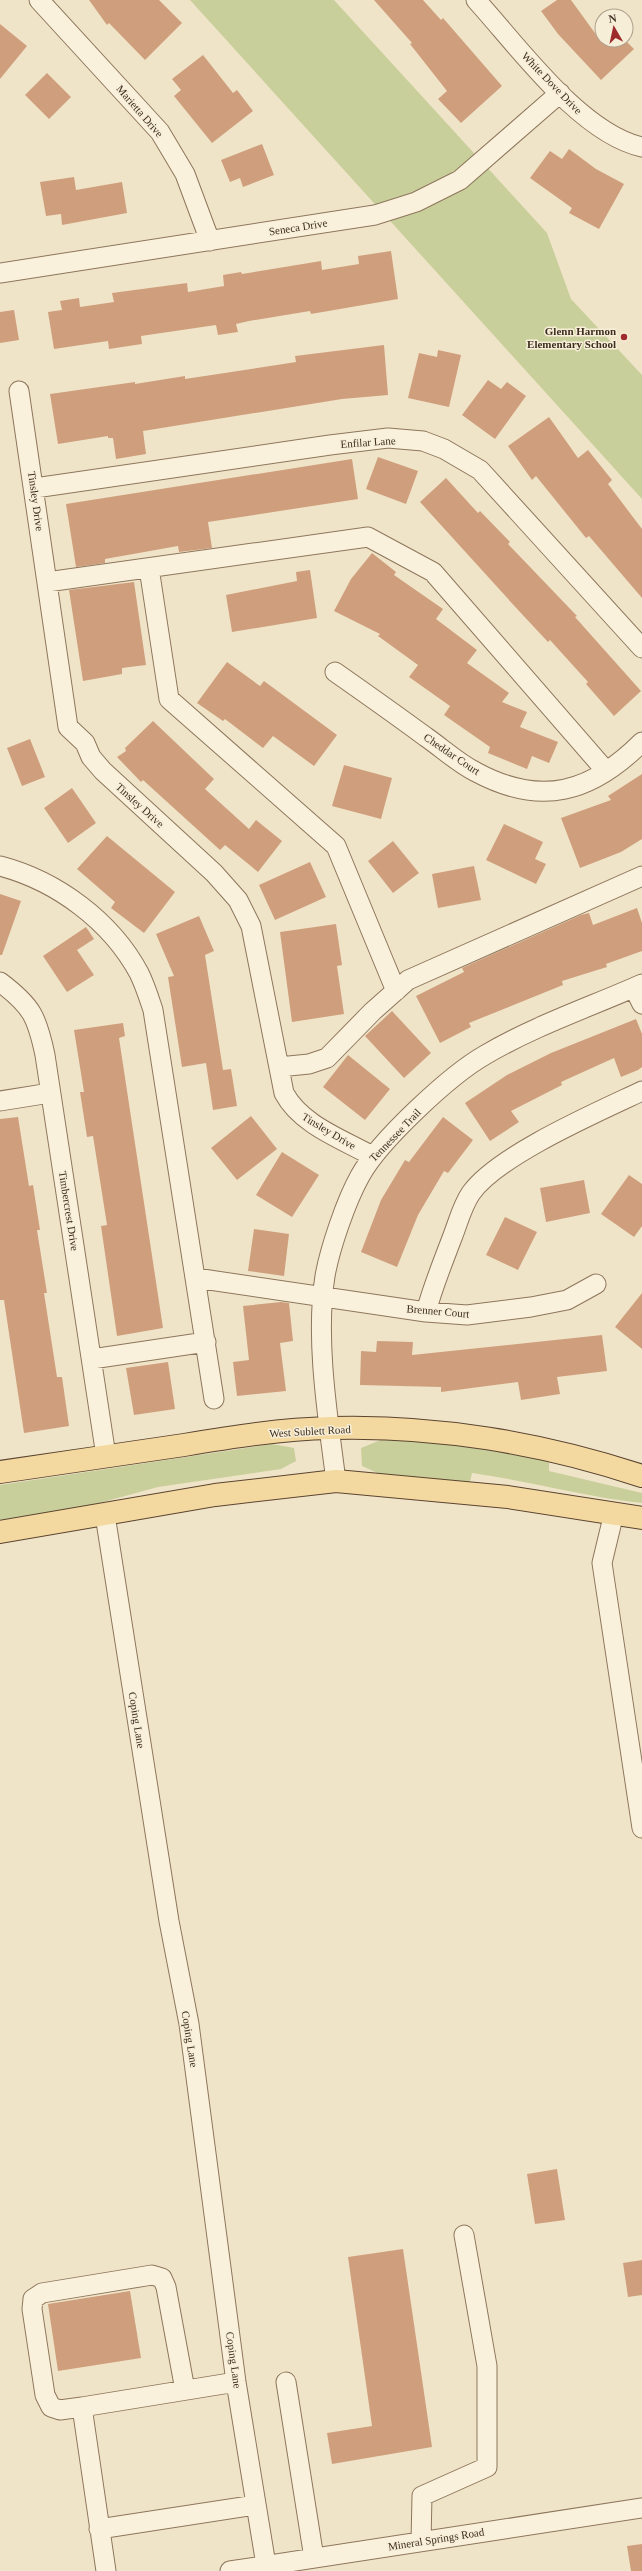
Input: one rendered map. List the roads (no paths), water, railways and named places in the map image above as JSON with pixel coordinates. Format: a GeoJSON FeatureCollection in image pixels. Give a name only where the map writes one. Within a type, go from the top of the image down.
{"type":"FeatureCollection","features":[{"type":"Feature","properties":{"kind":"main road","name":"West Sublett Road"},"geometry":{"type":"LineString","coordinates":[[0,1472],[236,1437],[330,1428],[432,1430],[578,1457],[642,1476]]}},
{"type":"Feature","properties":{"kind":"main road"},"geometry":{"type":"LineString","coordinates":[[0,1532],[229,1493],[336,1481],[508,1497],[642,1518]]}},
{"type":"Feature","properties":{"kind":"street","name":"Marietta Drive"},"geometry":{"type":"LineString","coordinates":[[39,0],[160,132],[185,174],[210,241]]}},
{"type":"Feature","properties":{"kind":"street","name":"White Dove Drive"},"geometry":{"type":"LineString","coordinates":[[476,0],[560,93],[589,120],[628,144],[642,147]]}},
{"type":"Feature","properties":{"kind":"street","name":"Seneca Drive"},"geometry":{"type":"LineString","coordinates":[[0,274],[375,215],[416,202],[460,180],[560,93]]}},
{"type":"Feature","properties":{"kind":"street","name":"Tinsley Drive"},"geometry":{"type":"LineString","coordinates":[[19,391],[35,488],[68,727],[85,743],[91,757],[103,771],[214,873],[238,900],[251,926],[284,1093],[291,1107],[303,1117],[372,1156]]}},
{"type":"Feature","properties":{"kind":"street","name":"Enfilar Lane"},"geometry":{"type":"LineString","coordinates":[[35,488],[330,445],[388,438],[423,441],[444,449],[480,470],[642,648]]}},
{"type":"Feature","properties":{"kind":"street"},"geometry":{"type":"LineString","coordinates":[[48,582],[368,537],[433,572],[606,771]]}},
{"type":"Feature","properties":{"kind":"street"},"geometry":{"type":"LineString","coordinates":[[150,568],[169,699],[336,846],[396,991]]}},
{"type":"Feature","properties":{"kind":"street","name":"Cheddar Court"},"geometry":{"type":"LineString","coordinates":[[335,672],[475,772],[507,784],[535,791],[556,792],[582,786],[626,758],[642,742]]}},
{"type":"Feature","properties":{"kind":"street"},"geometry":{"type":"LineString","coordinates":[[0,866],[48,884],[85,909],[116,939],[139,973],[153,1010],[214,1399]]}},
{"type":"Feature","properties":{"kind":"street"},"geometry":{"type":"LineString","coordinates":[[279,1067],[309,1064],[327,1058],[408,980],[469,951],[642,876]]}},
{"type":"Feature","properties":{"kind":"street","name":"Timbercrest Drive"},"geometry":{"type":"LineString","coordinates":[[0,982],[27,1004],[39,1026],[106,1456]]}},
{"type":"Feature","properties":{"kind":"street"},"geometry":{"type":"LineString","coordinates":[[638,986],[642,1004]]}},
{"type":"Feature","properties":{"kind":"street","name":"Tennessee Trail"},"geometry":{"type":"LineString","coordinates":[[336,1481],[322,1347],[325,1276],[337,1232],[359,1177],[372,1156],[452,1078],[484,1056],[522,1036],[638,986]]}},
{"type":"Feature","properties":{"kind":"street"},"geometry":{"type":"LineString","coordinates":[[426,1312],[435,1281],[462,1212],[472,1193],[490,1173],[534,1145],[642,1091]]}},
{"type":"Feature","properties":{"kind":"street"},"geometry":{"type":"LineString","coordinates":[[0,1101],[50,1093]]}},
{"type":"Feature","properties":{"kind":"street","name":"Brenner Court"},"geometry":{"type":"LineString","coordinates":[[196,1278],[426,1312],[467,1315],[531,1307],[567,1300],[596,1284]]}},
{"type":"Feature","properties":{"kind":"street"},"geometry":{"type":"LineString","coordinates":[[92,1359],[206,1342]]}},
{"type":"Feature","properties":{"kind":"street"},"geometry":{"type":"LineString","coordinates":[[614,1513],[602,1563],[642,1828]]}},
{"type":"Feature","properties":{"kind":"street","name":"Coping Lane"},"geometry":{"type":"LineString","coordinates":[[104,1515],[169,1921],[189,2024],[236,2382],[266,2565]]}},
{"type":"Feature","properties":{"kind":"street"},"geometry":{"type":"LineString","coordinates":[[421,2541],[422,2496],[487,2467],[487,2366],[464,2235]]}},
{"type":"Feature","properties":{"kind":"street"},"geometry":{"type":"LineString","coordinates":[[185,2390],[166,2287],[162,2278],[152,2276],[42,2293],[32,2299],[32,2309],[46,2395],[51,2407],[60,2410],[236,2382]]}},
{"type":"Feature","properties":{"kind":"street"},"geometry":{"type":"LineString","coordinates":[[286,2382],[314,2558]]}},
{"type":"Feature","properties":{"kind":"street"},"geometry":{"type":"LineString","coordinates":[[82,2407],[106,2571]]}},
{"type":"Feature","properties":{"kind":"street"},"geometry":{"type":"LineString","coordinates":[[99,2529],[256,2505]]}},
{"type":"Feature","properties":{"kind":"street","name":"Mineral Springs Road"},"geometry":{"type":"LineString","coordinates":[[230,2571],[642,2508]]}},
{"type":"Feature","properties":{"kind":"place","name":"Glenn Harmon Elementary School"},"geometry":{"type":"Point","coordinates":[624,337]}}]}
